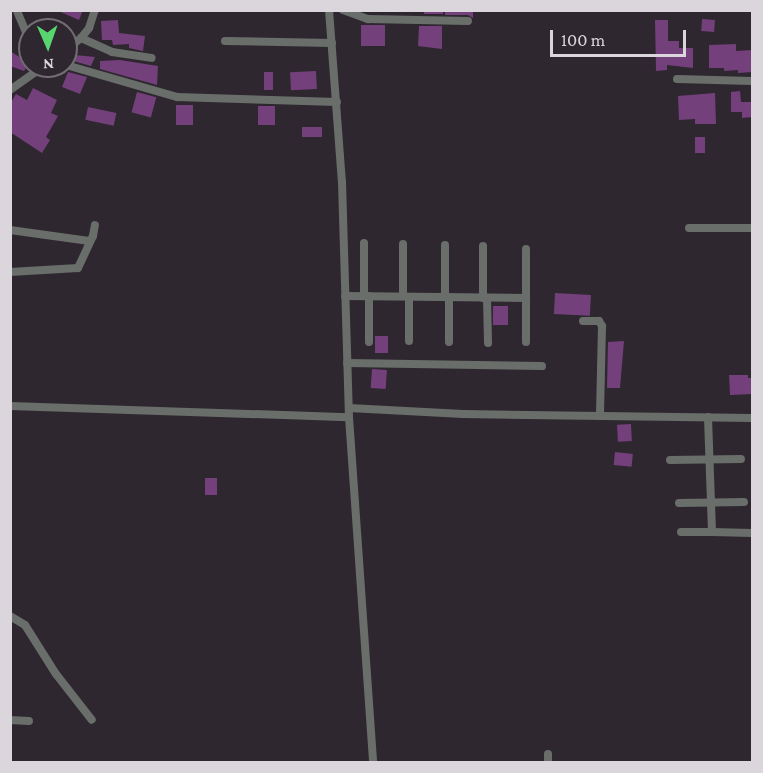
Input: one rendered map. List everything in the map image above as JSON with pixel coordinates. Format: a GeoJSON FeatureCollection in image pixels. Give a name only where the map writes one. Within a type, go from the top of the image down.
{"type":"FeatureCollection","features":[{"type":"Feature","properties":{"kind":"street"},"geometry":{"type":"LineString","coordinates":[[78,40],[89,28],[95,10]]}},
{"type":"Feature","properties":{"kind":"street"},"geometry":{"type":"LineString","coordinates":[[329,10],[342,182],[349,412],[373,762]]}},
{"type":"Feature","properties":{"kind":"street"},"geometry":{"type":"LineString","coordinates":[[343,10],[368,19],[468,21]]}},
{"type":"Feature","properties":{"kind":"street"},"geometry":{"type":"LineString","coordinates":[[81,38],[112,52],[152,58]]}},
{"type":"Feature","properties":{"kind":"street"},"geometry":{"type":"LineString","coordinates":[[225,41],[332,43]]}},
{"type":"Feature","properties":{"kind":"street"},"geometry":{"type":"LineString","coordinates":[[78,69],[159,94],[184,98],[337,102]]}},
{"type":"Feature","properties":{"kind":"street"},"geometry":{"type":"LineString","coordinates":[[10,90],[28,78]]}},
{"type":"Feature","properties":{"kind":"street"},"geometry":{"type":"LineString","coordinates":[[677,79],[753,81]]}},
{"type":"Feature","properties":{"kind":"street"},"geometry":{"type":"LineString","coordinates":[[10,272],[78,268],[95,225]]}},
{"type":"Feature","properties":{"kind":"street"},"geometry":{"type":"LineString","coordinates":[[689,228],[753,228]]}},
{"type":"Feature","properties":{"kind":"street"},"geometry":{"type":"LineString","coordinates":[[10,230],[89,241]]}},
{"type":"Feature","properties":{"kind":"street"},"geometry":{"type":"LineString","coordinates":[[364,243],[369,342]]}},
{"type":"Feature","properties":{"kind":"street"},"geometry":{"type":"LineString","coordinates":[[403,244],[410,341]]}},
{"type":"Feature","properties":{"kind":"street"},"geometry":{"type":"LineString","coordinates":[[445,245],[449,342]]}},
{"type":"Feature","properties":{"kind":"street"},"geometry":{"type":"LineString","coordinates":[[483,246],[488,343]]}},
{"type":"Feature","properties":{"kind":"street"},"geometry":{"type":"LineString","coordinates":[[526,249],[526,342]]}},
{"type":"Feature","properties":{"kind":"street"},"geometry":{"type":"LineString","coordinates":[[345,296],[526,298]]}},
{"type":"Feature","properties":{"kind":"street"},"geometry":{"type":"LineString","coordinates":[[583,321],[599,321],[602,326],[600,415]]}},
{"type":"Feature","properties":{"kind":"street"},"geometry":{"type":"LineString","coordinates":[[347,363],[542,366]]}},
{"type":"Feature","properties":{"kind":"street"},"geometry":{"type":"LineString","coordinates":[[10,406],[753,418]]}},
{"type":"Feature","properties":{"kind":"street"},"geometry":{"type":"LineString","coordinates":[[708,417],[712,532]]}},
{"type":"Feature","properties":{"kind":"street"},"geometry":{"type":"LineString","coordinates":[[670,460],[741,459]]}},
{"type":"Feature","properties":{"kind":"street"},"geometry":{"type":"LineString","coordinates":[[679,503],[744,502]]}},
{"type":"Feature","properties":{"kind":"street"},"geometry":{"type":"LineString","coordinates":[[681,532],[753,533]]}},
{"type":"Feature","properties":{"kind":"street"},"geometry":{"type":"LineString","coordinates":[[10,616],[25,625],[56,674],[92,720]]}},
{"type":"Feature","properties":{"kind":"street"},"geometry":{"type":"LineString","coordinates":[[10,720],[29,721]]}},
{"type":"Feature","properties":{"kind":"building"},"geometry":{"type":"Polygon","coordinates":[[[56,10],[83,10],[79,20],[56,10]]]}},
{"type":"Feature","properties":{"kind":"building"},"geometry":{"type":"Polygon","coordinates":[[[424,10],[443,10],[443,14],[424,14],[424,10]]]}},
{"type":"Feature","properties":{"kind":"building"},"geometry":{"type":"Polygon","coordinates":[[[445,10],[473,10],[473,18],[468,15],[445,15],[445,10]]]}},
{"type":"Feature","properties":{"kind":"building"},"geometry":{"type":"Polygon","coordinates":[[[702,19],[715,20],[714,32],[701,31],[702,19]]]}},
{"type":"Feature","properties":{"kind":"building"},"geometry":{"type":"Polygon","coordinates":[[[118,20],[119,33],[145,36],[143,51],[129,48],[129,44],[113,45],[112,40],[102,40],[101,21],[118,20]]]}},
{"type":"Feature","properties":{"kind":"building"},"geometry":{"type":"Polygon","coordinates":[[[655,20],[668,20],[668,41],[679,41],[679,48],[693,48],[693,68],[667,65],[667,70],[656,71],[655,20]]]}},
{"type":"Feature","properties":{"kind":"building"},"geometry":{"type":"Polygon","coordinates":[[[361,25],[385,25],[385,46],[361,46],[361,25]]]}},
{"type":"Feature","properties":{"kind":"building"},"geometry":{"type":"Polygon","coordinates":[[[419,26],[442,26],[442,49],[418,46],[419,26]]]}},
{"type":"Feature","properties":{"kind":"building"},"geometry":{"type":"Polygon","coordinates":[[[736,44],[736,51],[753,50],[753,72],[738,73],[738,70],[724,71],[724,68],[709,68],[709,45],[736,44]]]}},
{"type":"Feature","properties":{"kind":"building"},"geometry":{"type":"Polygon","coordinates":[[[10,51],[18,56],[18,69],[10,66],[10,51]]]}},
{"type":"Feature","properties":{"kind":"building"},"geometry":{"type":"Polygon","coordinates":[[[78,55],[95,57],[91,66],[78,62],[78,55]]]}},
{"type":"Feature","properties":{"kind":"building"},"geometry":{"type":"Polygon","coordinates":[[[120,60],[158,66],[157,85],[100,69],[100,61],[120,60]]]}},
{"type":"Feature","properties":{"kind":"building"},"geometry":{"type":"Polygon","coordinates":[[[316,71],[317,89],[291,90],[290,72],[316,71]]]}},
{"type":"Feature","properties":{"kind":"building"},"geometry":{"type":"Polygon","coordinates":[[[264,72],[273,72],[273,90],[264,90],[264,72]]]}},
{"type":"Feature","properties":{"kind":"building"},"geometry":{"type":"Polygon","coordinates":[[[78,75],[87,77],[80,94],[62,87],[66,78],[78,78],[78,75]]]}},
{"type":"Feature","properties":{"kind":"building"},"geometry":{"type":"Polygon","coordinates":[[[33,88],[57,100],[51,113],[58,116],[46,137],[50,140],[42,153],[10,132],[10,104],[16,94],[27,100],[33,88]]]}},
{"type":"Feature","properties":{"kind":"building"},"geometry":{"type":"Polygon","coordinates":[[[740,91],[741,102],[753,102],[753,117],[742,118],[742,112],[731,112],[731,92],[740,91]]]}},
{"type":"Feature","properties":{"kind":"building"},"geometry":{"type":"Polygon","coordinates":[[[137,92],[156,97],[151,117],[132,112],[137,92]]]}},
{"type":"Feature","properties":{"kind":"building"},"geometry":{"type":"Polygon","coordinates":[[[715,93],[716,124],[695,124],[695,119],[679,120],[678,96],[715,93]]]}},
{"type":"Feature","properties":{"kind":"building"},"geometry":{"type":"Polygon","coordinates":[[[176,105],[193,105],[193,125],[176,125],[176,105]]]}},
{"type":"Feature","properties":{"kind":"building"},"geometry":{"type":"Polygon","coordinates":[[[258,106],[275,106],[275,125],[258,125],[258,106]]]}},
{"type":"Feature","properties":{"kind":"building"},"geometry":{"type":"Polygon","coordinates":[[[88,107],[116,113],[114,126],[85,120],[88,107]]]}},
{"type":"Feature","properties":{"kind":"building"},"geometry":{"type":"Polygon","coordinates":[[[302,127],[322,127],[322,137],[302,137],[302,127]]]}},
{"type":"Feature","properties":{"kind":"building"},"geometry":{"type":"Polygon","coordinates":[[[695,137],[705,137],[705,153],[695,153],[695,137]]]}},
{"type":"Feature","properties":{"kind":"building"},"geometry":{"type":"Polygon","coordinates":[[[555,293],[591,295],[590,316],[554,314],[555,293]]]}},
{"type":"Feature","properties":{"kind":"building"},"geometry":{"type":"Polygon","coordinates":[[[493,306],[508,306],[508,325],[493,325],[493,306]]]}},
{"type":"Feature","properties":{"kind":"building"},"geometry":{"type":"Polygon","coordinates":[[[375,336],[388,336],[388,353],[375,353],[375,336]]]}},
{"type":"Feature","properties":{"kind":"building"},"geometry":{"type":"Polygon","coordinates":[[[624,341],[620,388],[607,388],[608,342],[624,341]]]}},
{"type":"Feature","properties":{"kind":"building"},"geometry":{"type":"Polygon","coordinates":[[[372,369],[387,370],[386,389],[371,388],[372,369]]]}},
{"type":"Feature","properties":{"kind":"building"},"geometry":{"type":"Polygon","coordinates":[[[729,375],[748,375],[748,378],[753,378],[753,394],[730,395],[729,375]]]}},
{"type":"Feature","properties":{"kind":"building"},"geometry":{"type":"Polygon","coordinates":[[[631,424],[632,441],[618,442],[617,425],[631,424]]]}},
{"type":"Feature","properties":{"kind":"building"},"geometry":{"type":"Polygon","coordinates":[[[615,452],[633,454],[632,467],[614,465],[615,452]]]}},
{"type":"Feature","properties":{"kind":"building"},"geometry":{"type":"Polygon","coordinates":[[[205,478],[217,478],[217,495],[205,495],[205,478]]]}}]}
